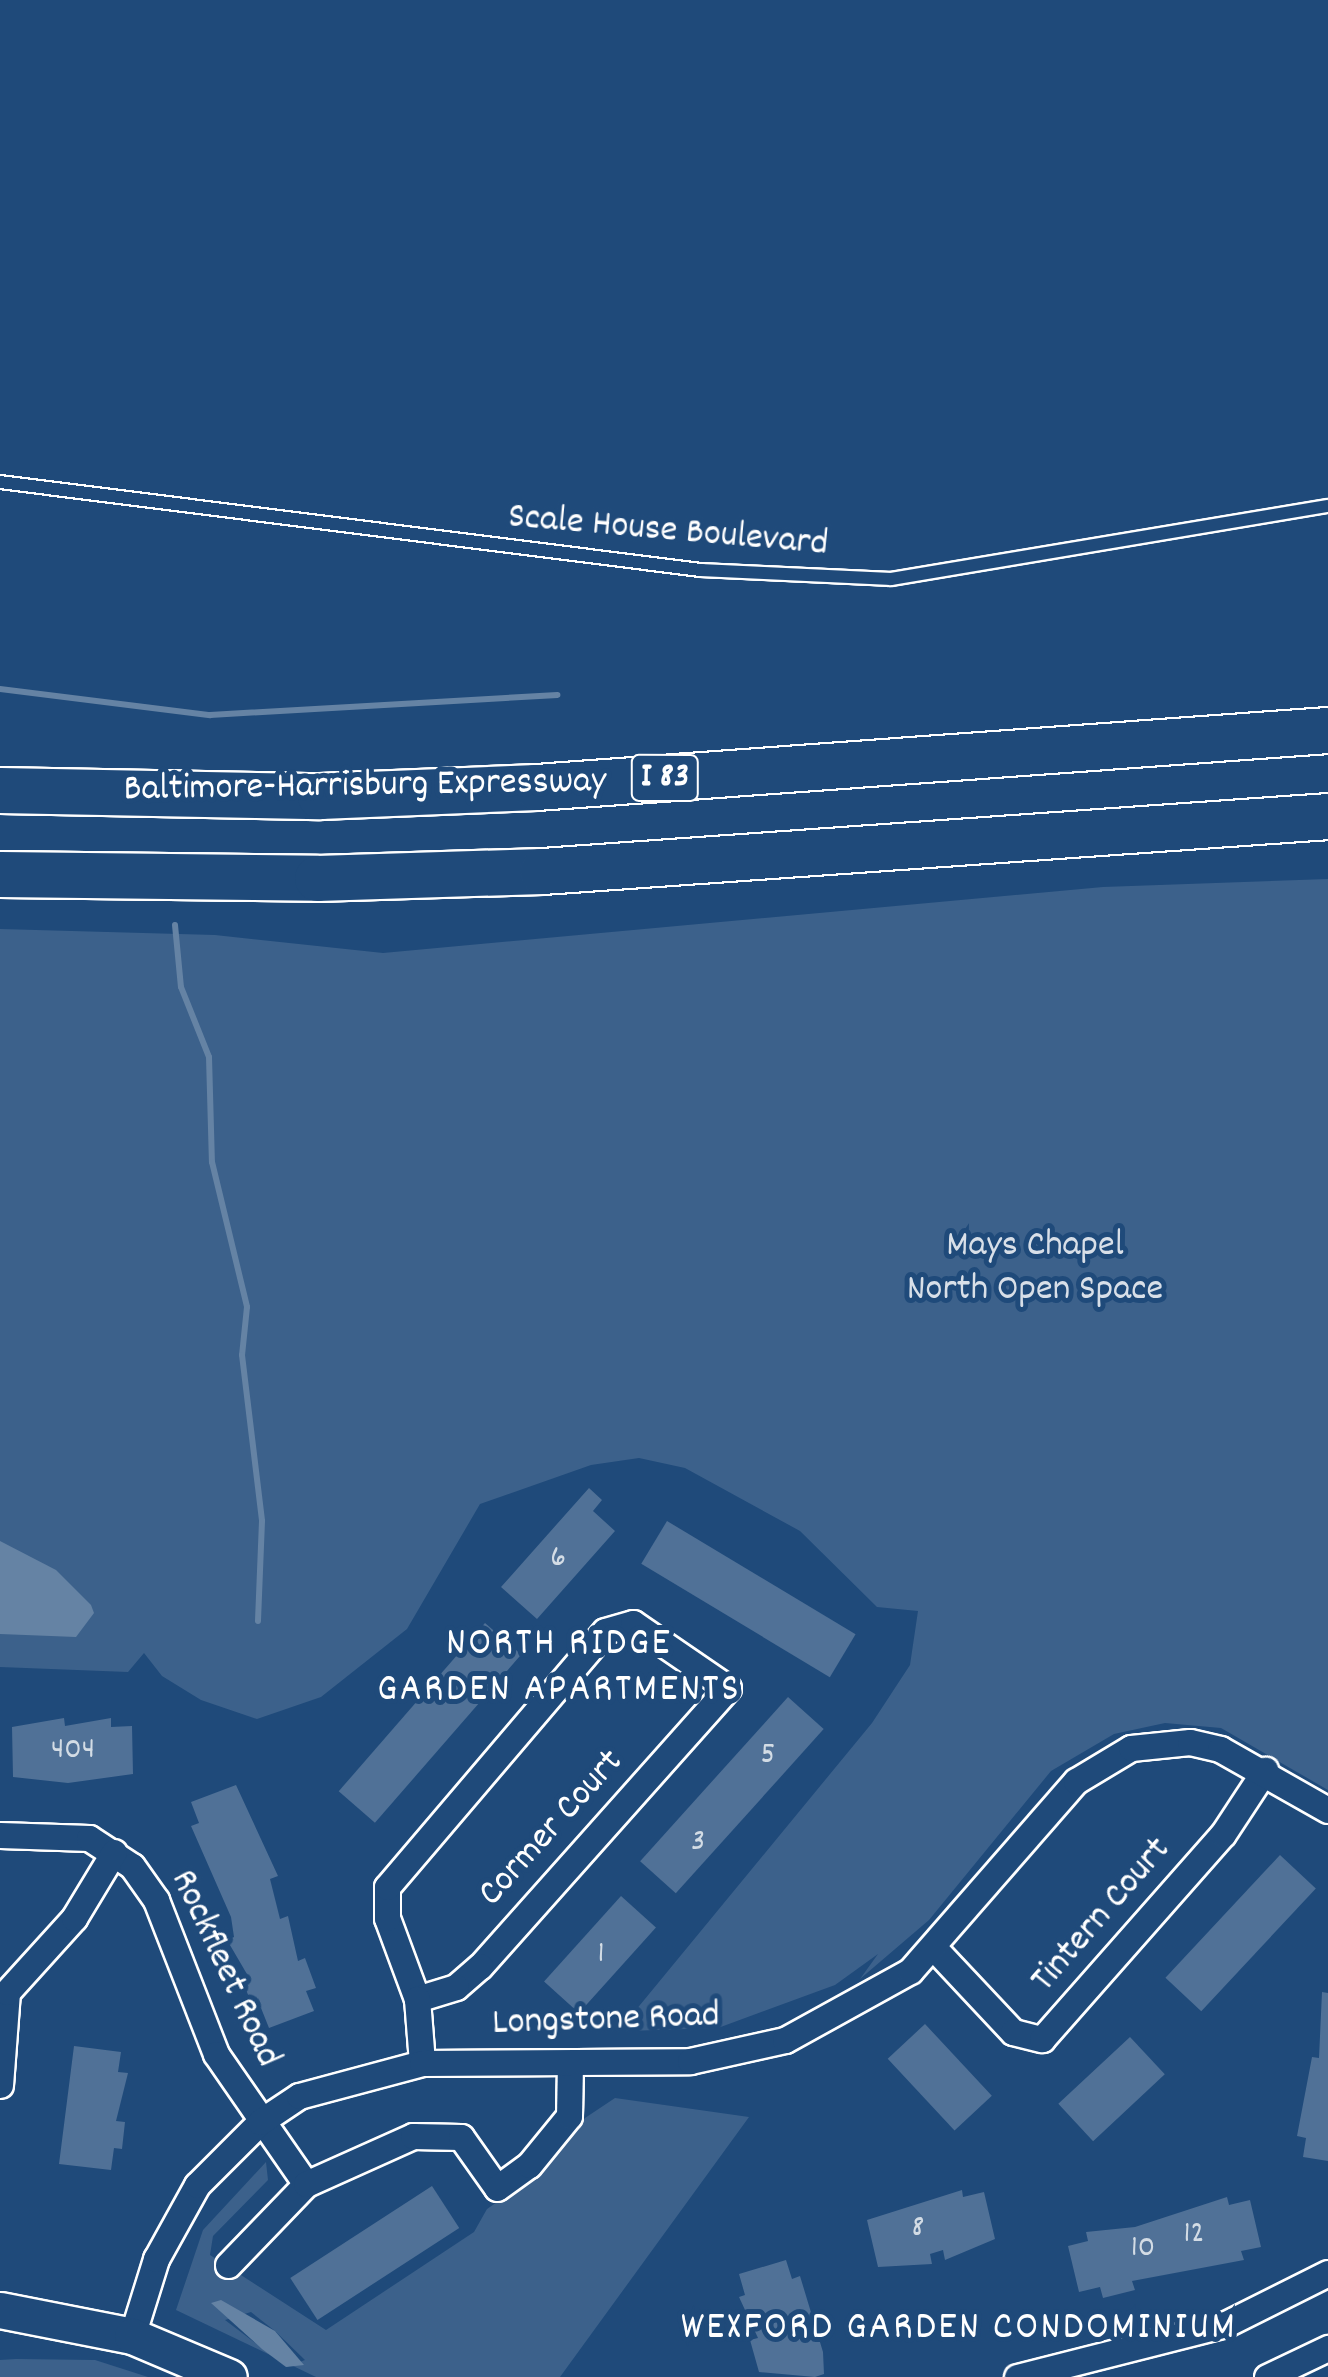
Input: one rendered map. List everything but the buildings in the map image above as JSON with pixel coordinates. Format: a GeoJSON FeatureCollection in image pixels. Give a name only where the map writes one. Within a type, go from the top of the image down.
{"type":"FeatureCollection","features":[{"type":"Feature","properties":{"kind":"highway","name":"Baltimore-Harrisburg Expressway"},"geometry":{"type":"LineString","coordinates":[[0,790],[320,796],[536,787],[1328,730]]}},
{"type":"Feature","properties":{"kind":"highway","name":"I 83"},"geometry":{"type":"LineString","coordinates":[[0,874],[317,878],[542,870],[1328,816]]}},
{"type":"Feature","properties":{"kind":"main road"},"geometry":{"type":"LineString","coordinates":[[0,2310],[132,2336],[229,2377]]}},
{"type":"Feature","properties":{"kind":"street","name":"Cormer Court"},"geometry":{"type":"LineString","coordinates":[[417,1998],[456,1988],[480,1966],[728,1688],[634,1623],[605,1631],[386,1887],[388,1918],[417,1998],[422,2063]]}},
{"type":"Feature","properties":{"kind":"street","name":"Longstone Road"},"geometry":{"type":"LineString","coordinates":[[132,2336],[175,2218],[260,2122],[332,2082],[422,2063],[690,2061],[785,2040],[876,1997],[934,1948],[1054,1803],[1104,1760],[1158,1742],[1190,1742],[1266,1770],[1328,1810]]}},
{"type":"Feature","properties":{"kind":"street","name":"Tintern Court"},"geometry":{"type":"LineString","coordinates":[[934,1948],[1013,2032],[1042,2038],[1224,1834],[1266,1770]]}},
{"type":"Feature","properties":{"kind":"street","name":"Rockfleet Road"},"geometry":{"type":"LineString","coordinates":[[0,1835],[68,1834],[114,1852],[156,1900],[216,2054],[306,2184]]}},
{"type":"Feature","properties":{"kind":"street"},"geometry":{"type":"LineString","coordinates":[[0,2085],[7,1992],[74,1918],[114,1852]]}},
{"type":"Feature","properties":{"kind":"street"},"geometry":{"type":"LineString","coordinates":[[228,2265],[306,2184],[412,2136],[446,2132],[472,2148],[497,2188],[529,2165],[569,2116],[570,2063]]}},
{"type":"Feature","properties":{"kind":"street"},"geometry":{"type":"LineString","coordinates":[[1017,2377],[1226,2324],[1328,2273]]}},
{"type":"Feature","properties":{"kind":"street"},"geometry":{"type":"LineString","coordinates":[[1266,2377],[1328,2348]]}},
{"type":"Feature","properties":{"kind":"lane","name":"Scale House Boulevard"},"geometry":{"type":"LineString","coordinates":[[0,482],[701,570],[890,579],[1328,506]]}},
{"type":"Feature","properties":{"kind":"green space","name":"Mays Chapel North Open Space"},"geometry":{"type":"Polygon","coordinates":[[[1328,879],[1328,1790],[1221,1728],[1165,1723],[1114,1734],[1051,1771],[929,1920],[860,1979],[878,1954],[835,1985],[718,2028],[627,2031],[626,2022],[872,1723],[910,1665],[918,1611],[877,1607],[800,1531],[685,1468],[639,1458],[591,1465],[480,1504],[407,1629],[321,1697],[257,1719],[201,1700],[162,1676],[144,1653],[128,1672],[0,1667],[0,929],[215,935],[383,953],[1103,887],[1328,879]]]}},
{"type":"Feature","properties":{"kind":"green space"},"geometry":{"type":"Polygon","coordinates":[[[615,2098],[749,2117],[560,2377],[316,2377],[291,2365],[305,2360],[251,2312],[225,2320],[273,2356],[176,2310],[203,2230],[266,2162],[268,2180],[213,2236],[210,2255],[326,2330],[474,2232],[487,2209],[547,2168],[585,2118],[615,2098]]]}},
{"type":"Feature","properties":{"kind":"green space"},"geometry":{"type":"Polygon","coordinates":[[[0,2360],[95,2360],[148,2377],[0,2377],[0,2360]]]}},
{"type":"Feature","properties":{"kind":"shaded area"},"geometry":{"type":"Polygon","coordinates":[[[0,1541],[56,1570],[91,1605],[94,1613],[76,1637],[0,1634],[0,1541]]]}},
{"type":"Feature","properties":{"kind":"shaded area"},"geometry":{"type":"Polygon","coordinates":[[[221,2300],[275,2331],[304,2365],[286,2367],[262,2349],[211,2303],[221,2300]]]}},
{"type":"Feature","properties":{"kind":"waterway"},"geometry":{"type":"LineString","coordinates":[[0,689],[210,715],[557,695]]}},
{"type":"Feature","properties":{"kind":"waterway"},"geometry":{"type":"LineString","coordinates":[[175,925],[181,987],[209,1057],[212,1162],[247,1307],[242,1355],[262,1521],[258,1621]]}},
{"type":"Feature","properties":{"kind":"district","name":"NORTH RIDGE GARDEN APARTMENTS"},"geometry":{"type":"Point","coordinates":[559,1669]}},
{"type":"Feature","properties":{"kind":"district","name":"WEXFORD GARDEN CONDOMINIUM"},"geometry":{"type":"Point","coordinates":[959,2330]}}]}
